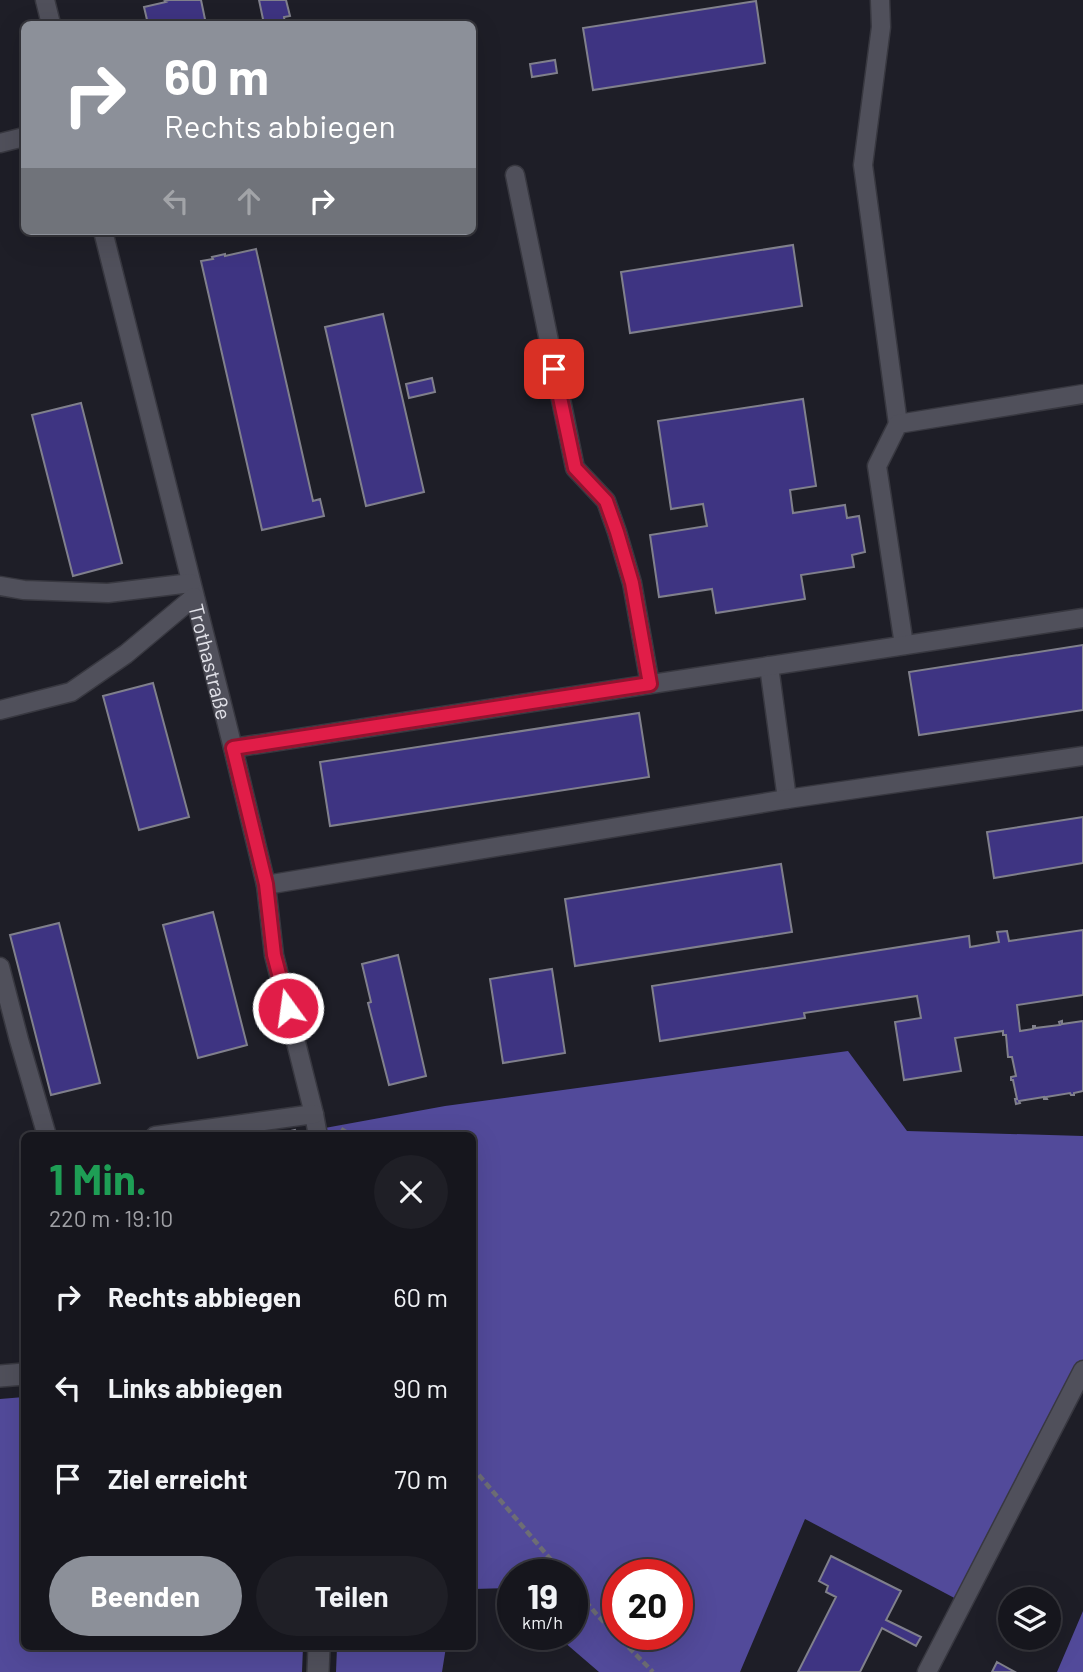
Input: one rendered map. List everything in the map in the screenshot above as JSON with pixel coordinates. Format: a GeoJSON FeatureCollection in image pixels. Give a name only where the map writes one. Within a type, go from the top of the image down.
{"type":"FeatureCollection","features":[{"type":"Feature","properties":{"kind":"street"},"geometry":{"type":"LineString","coordinates":[[0,1376],[21,1374]]}},
{"type":"Feature","properties":{"kind":"street"},"geometry":{"type":"LineString","coordinates":[[318,1672],[319,1650]]}},
{"type":"Feature","properties":{"kind":"lane"},"geometry":{"type":"LineString","coordinates":[[45,0],[50,21]]}},
{"type":"Feature","properties":{"kind":"lane"},"geometry":{"type":"LineString","coordinates":[[880,0],[881,27],[863,165],[898,424],[877,467],[904,645]]}},
{"type":"Feature","properties":{"kind":"lane"},"geometry":{"type":"LineString","coordinates":[[0,143],[21,138]]}},
{"type":"Feature","properties":{"kind":"lane"},"geometry":{"type":"LineString","coordinates":[[515,175],[575,468],[606,501],[617,532],[632,583],[650,684]]}},
{"type":"Feature","properties":{"kind":"lane","name":"Trothastraße"},"geometry":{"type":"LineString","coordinates":[[104,235],[266,884],[274,955],[317,1132]]}},
{"type":"Feature","properties":{"kind":"lane"},"geometry":{"type":"LineString","coordinates":[[898,424],[1083,394]]}},
{"type":"Feature","properties":{"kind":"lane"},"geometry":{"type":"LineString","coordinates":[[0,586],[24,590],[108,593],[192,590]]}},
{"type":"Feature","properties":{"kind":"lane"},"geometry":{"type":"LineString","coordinates":[[0,710],[71,692],[126,654],[192,590]]}},
{"type":"Feature","properties":{"kind":"lane"},"geometry":{"type":"LineString","coordinates":[[233,748],[1083,618]]}},
{"type":"Feature","properties":{"kind":"lane"},"geometry":{"type":"LineString","coordinates":[[769,666],[787,799]]}},
{"type":"Feature","properties":{"kind":"lane"},"geometry":{"type":"LineString","coordinates":[[266,884],[787,799],[1083,756]]}},
{"type":"Feature","properties":{"kind":"lane"},"geometry":{"type":"LineString","coordinates":[[0,967],[46,1132]]}},
{"type":"Feature","properties":{"kind":"lane"},"geometry":{"type":"LineString","coordinates":[[184,1132],[314,1114]]}},
{"type":"Feature","properties":{"kind":"lane"},"geometry":{"type":"LineString","coordinates":[[927,1672],[1083,1370]]}},
{"type":"Feature","properties":{"kind":"path"},"geometry":{"type":"LineString","coordinates":[[476,1472],[550,1559]]}},
{"type":"Feature","properties":{"kind":"path"},"geometry":{"type":"LineString","coordinates":[[588,1604],[653,1672]]}},
{"type":"Feature","properties":{"kind":"shaded area"},"geometry":{"type":"Polygon","coordinates":[[[848,1051],[907,1131],[1083,1136],[1083,1370],[962,1602],[805,1519],[740,1672],[599,1672],[573,1650],[588,1650],[588,1559],[497,1559],[497,1588],[476,1589],[476,1132],[303,1132],[445,1106],[848,1051]]]}},
{"type":"Feature","properties":{"kind":"shaded area"},"geometry":{"type":"Polygon","coordinates":[[[21,1397],[21,1650],[303,1650],[302,1672],[0,1672],[0,1399],[21,1397]]]}},
{"type":"Feature","properties":{"kind":"shaded area"},"geometry":{"type":"Polygon","coordinates":[[[1083,1611],[1083,1672],[1057,1672],[1083,1611]]]}},
{"type":"Feature","properties":{"kind":"shaded area"},"geometry":{"type":"Polygon","coordinates":[[[337,1650],[446,1650],[442,1672],[336,1672],[337,1650]]]}},
{"type":"Feature","properties":{"kind":"building"},"geometry":{"type":"Polygon","coordinates":[[[201,0],[205,21],[147,21],[144,7],[165,1],[201,0]]]}},
{"type":"Feature","properties":{"kind":"building"},"geometry":{"type":"Polygon","coordinates":[[[259,0],[286,0],[290,16],[284,17],[285,21],[263,21],[259,0]]]}},
{"type":"Feature","properties":{"kind":"building"},"geometry":{"type":"Polygon","coordinates":[[[756,1],[765,63],[593,90],[583,28],[756,1]]]}},
{"type":"Feature","properties":{"kind":"building"},"geometry":{"type":"Polygon","coordinates":[[[555,60],[557,73],[532,77],[530,64],[555,60]]]}},
{"type":"Feature","properties":{"kind":"building"},"geometry":{"type":"Polygon","coordinates":[[[793,245],[802,306],[630,333],[621,272],[793,245]]]}},
{"type":"Feature","properties":{"kind":"building"},"geometry":{"type":"Polygon","coordinates":[[[256,249],[313,501],[320,499],[324,516],[262,530],[201,261],[256,249]]]}},
{"type":"Feature","properties":{"kind":"building"},"geometry":{"type":"Polygon","coordinates":[[[383,314],[424,492],[366,506],[325,327],[383,314]]]}},
{"type":"Feature","properties":{"kind":"building"},"geometry":{"type":"Polygon","coordinates":[[[432,378],[435,392],[409,398],[406,384],[432,378]]]}},
{"type":"Feature","properties":{"kind":"building"},"geometry":{"type":"Polygon","coordinates":[[[803,399],[816,486],[790,490],[793,513],[845,505],[847,518],[859,516],[865,552],[852,555],[854,567],[801,575],[805,599],[716,613],[712,589],[659,597],[650,535],[707,526],[703,504],[671,509],[658,421],[803,399]]]}},
{"type":"Feature","properties":{"kind":"building"},"geometry":{"type":"Polygon","coordinates":[[[81,403],[122,563],[73,576],[32,415],[81,403]]]}},
{"type":"Feature","properties":{"kind":"building"},"geometry":{"type":"Polygon","coordinates":[[[1083,645],[1083,710],[919,735],[909,672],[1083,645]]]}},
{"type":"Feature","properties":{"kind":"building"},"geometry":{"type":"Polygon","coordinates":[[[153,683],[189,817],[139,830],[103,696],[153,683]]]}},
{"type":"Feature","properties":{"kind":"building"},"geometry":{"type":"Polygon","coordinates":[[[639,713],[649,777],[330,826],[320,762],[639,713]]]}},
{"type":"Feature","properties":{"kind":"building"},"geometry":{"type":"Polygon","coordinates":[[[1083,817],[1083,863],[994,878],[987,832],[1083,817]]]}},
{"type":"Feature","properties":{"kind":"building"},"geometry":{"type":"Polygon","coordinates":[[[781,864],[792,932],[575,966],[565,899],[781,864]]]}},
{"type":"Feature","properties":{"kind":"building"},"geometry":{"type":"Polygon","coordinates":[[[213,912],[247,1045],[198,1058],[163,925],[213,912]]]}},
{"type":"Feature","properties":{"kind":"building"},"geometry":{"type":"Polygon","coordinates":[[[59,923],[100,1083],[51,1095],[10,935],[59,923]]]}},
{"type":"Feature","properties":{"kind":"building"},"geometry":{"type":"Polygon","coordinates":[[[1083,930],[1083,995],[1017,1005],[1020,1031],[1033,1029],[1033,1026],[1060,1025],[1059,1022],[1062,1021],[1062,1024],[1083,1021],[1083,1091],[1074,1095],[1070,1093],[1046,1097],[1047,1099],[1044,1097],[1019,1101],[1020,1103],[1016,1104],[1011,1077],[1016,1076],[1012,1057],[1008,1057],[1006,1035],[1003,1035],[1003,1031],[955,1038],[961,1071],[904,1080],[895,1022],[921,1018],[917,996],[804,1013],[805,1018],[660,1041],[652,986],[969,936],[970,947],[999,942],[997,932],[1007,931],[1009,941],[1083,930]]]}},
{"type":"Feature","properties":{"kind":"building"},"geometry":{"type":"Polygon","coordinates":[[[398,955],[426,1076],[389,1085],[368,1003],[371,1002],[362,964],[398,955]]]}},
{"type":"Feature","properties":{"kind":"building"},"geometry":{"type":"Polygon","coordinates":[[[552,969],[565,1053],[503,1063],[490,979],[552,969]]]}},
{"type":"Feature","properties":{"kind":"building"},"geometry":{"type":"Polygon","coordinates":[[[831,1556],[901,1591],[886,1620],[921,1637],[916,1646],[882,1628],[860,1672],[798,1672],[836,1597],[826,1592],[828,1586],[819,1581],[831,1556]]]}},
{"type":"Feature","properties":{"kind":"building"},"geometry":{"type":"Polygon","coordinates":[[[997,1662],[1015,1672],[992,1672],[997,1662]]]}},
{"type":"Feature","properties":{"kind":"route"},"geometry":{"type":"LineString","coordinates":[[288,1008],[274,955],[266,884],[233,748],[650,684],[632,583],[617,532],[606,501],[575,468],[554,369]]}}]}
